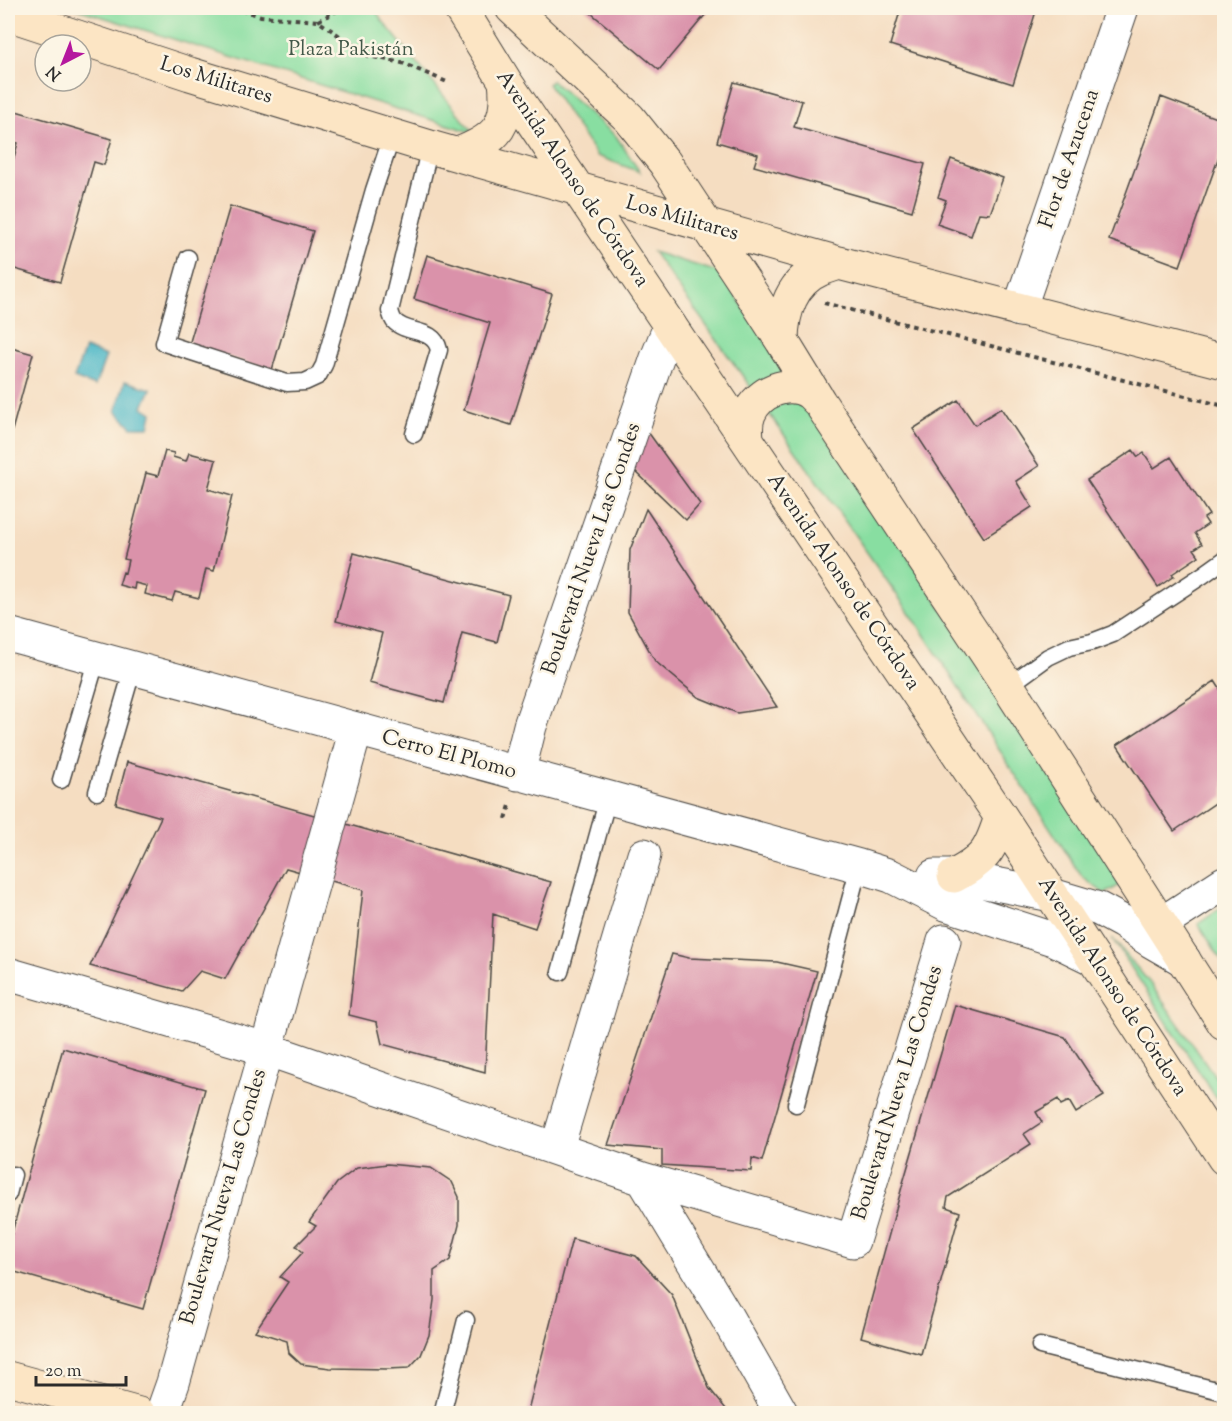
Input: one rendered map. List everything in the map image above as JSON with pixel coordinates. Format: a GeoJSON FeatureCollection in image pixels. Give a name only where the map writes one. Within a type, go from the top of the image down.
{"type":"FeatureCollection","features":[{"type":"Feature","properties":{"kind":"main road","name":"Avenida Alonso de Córdova"},"geometry":{"type":"LineString","coordinates":[[460,8],[505,81],[1001,817],[1224,1158]]}},
{"type":"Feature","properties":{"kind":"main road"},"geometry":{"type":"LineString","coordinates":[[512,8],[629,118],[665,163],[708,226],[820,403],[1008,686],[1184,960],[1223,1016]]}},
{"type":"Feature","properties":{"kind":"main road","name":"Los Militares"},"geometry":{"type":"LineString","coordinates":[[8,14],[190,74],[392,136],[839,263],[1224,362]]}},
{"type":"Feature","properties":{"kind":"main road"},"geometry":{"type":"LineString","coordinates":[[444,150],[479,146],[496,132],[504,117],[507,100],[505,81]]}},
{"type":"Feature","properties":{"kind":"main road"},"geometry":{"type":"LineString","coordinates":[[782,341],[785,309],[792,295],[804,279],[819,270],[839,263]]}},
{"type":"Feature","properties":{"kind":"main road"},"geometry":{"type":"LineString","coordinates":[[747,438],[746,426],[749,414],[764,395],[774,390],[786,387],[797,388],[808,392],[820,403]]}},
{"type":"Feature","properties":{"kind":"main road"},"geometry":{"type":"LineString","coordinates":[[954,876],[982,857],[992,844],[1001,817]]}},
{"type":"Feature","properties":{"kind":"main road"},"geometry":{"type":"LineString","coordinates":[[8,1378],[139,1413]]}},
{"type":"Feature","properties":{"kind":"street","name":"Flor de Azucena"},"geometry":{"type":"LineString","coordinates":[[1019,310],[1122,8]]}},
{"type":"Feature","properties":{"kind":"street","name":"Boulevard Nueva Las Condes"},"geometry":{"type":"LineString","coordinates":[[519,774],[530,726],[670,326]]}},
{"type":"Feature","properties":{"kind":"street","name":"Cerro El Plomo"},"geometry":{"type":"LineString","coordinates":[[8,634],[859,866],[891,876],[946,904],[1053,939],[1094,959]]}},
{"type":"Feature","properties":{"kind":"street","name":"Boulevard Nueva Las Condes"},"geometry":{"type":"LineString","coordinates":[[162,1413],[176,1371],[357,729]]}},
{"type":"Feature","properties":{"kind":"street"},"geometry":{"type":"LineString","coordinates":[[557,1148],[644,855]]}},
{"type":"Feature","properties":{"kind":"street","name":"Cerro El Plomo"},"geometry":{"type":"LineString","coordinates":[[891,876],[954,876],[1052,895],[1099,909],[1184,960]]}},
{"type":"Feature","properties":{"kind":"street"},"geometry":{"type":"LineString","coordinates":[[1161,924],[1224,883]]}},
{"type":"Feature","properties":{"kind":"street","name":"Boulevard Nueva Las Condes"},"geometry":{"type":"LineString","coordinates":[[8,974],[266,1049],[643,1179],[853,1241],[944,941]]}},
{"type":"Feature","properties":{"kind":"street"},"geometry":{"type":"LineString","coordinates":[[643,1179],[782,1413]]}},
{"type":"Feature","properties":{"kind":"lane"},"geometry":{"type":"LineString","coordinates":[[188,258],[164,343],[287,383],[305,382],[318,376],[324,365],[374,190],[392,136]]}},
{"type":"Feature","properties":{"kind":"lane"},"geometry":{"type":"LineString","coordinates":[[414,434],[439,350],[438,343],[430,336],[394,321],[390,311],[444,150]]}},
{"type":"Feature","properties":{"kind":"lane"},"geometry":{"type":"LineString","coordinates":[[1008,686],[1048,657],[1069,647],[1113,634],[1224,560]]}},
{"type":"Feature","properties":{"kind":"lane"},"geometry":{"type":"LineString","coordinates":[[61,780],[97,658]]}},
{"type":"Feature","properties":{"kind":"lane"},"geometry":{"type":"LineString","coordinates":[[97,792],[133,668]]}},
{"type":"Feature","properties":{"kind":"lane"},"geometry":{"type":"LineString","coordinates":[[560,972],[608,798]]}},
{"type":"Feature","properties":{"kind":"lane"},"geometry":{"type":"LineString","coordinates":[[796,1104],[859,866]]}},
{"type":"Feature","properties":{"kind":"lane"},"geometry":{"type":"LineString","coordinates":[[8,1194],[13,1174]]}},
{"type":"Feature","properties":{"kind":"lane"},"geometry":{"type":"LineString","coordinates":[[442,1413],[465,1320]]}},
{"type":"Feature","properties":{"kind":"lane"},"geometry":{"type":"LineString","coordinates":[[1040,1346],[1224,1392]]}},
{"type":"Feature","properties":{"kind":"path"},"geometry":{"type":"LineString","coordinates":[[233,8],[261,16],[318,21],[369,56],[402,63],[447,82]]}},
{"type":"Feature","properties":{"kind":"path"},"geometry":{"type":"LineString","coordinates":[[318,21],[342,8]]}},
{"type":"Feature","properties":{"kind":"path"},"geometry":{"type":"LineString","coordinates":[[792,295],[1224,406]]}},
{"type":"Feature","properties":{"kind":"green space","name":"Plaza Pakistán"},"geometry":{"type":"Polygon","coordinates":[[[74,8],[374,8],[474,133],[74,8]]]}},
{"type":"Feature","properties":{"kind":"green space"},"geometry":{"type":"Polygon","coordinates":[[[552,81],[616,136],[640,172],[597,156],[548,84],[552,81]]]}},
{"type":"Feature","properties":{"kind":"green space"},"geometry":{"type":"Polygon","coordinates":[[[653,252],[721,273],[1123,883],[1105,894],[1082,877],[914,619],[653,252]]]}},
{"type":"Feature","properties":{"kind":"green space"},"geometry":{"type":"Polygon","coordinates":[[[1224,906],[1224,964],[1198,924],[1224,906]]]}},
{"type":"Feature","properties":{"kind":"green space"},"geometry":{"type":"Polygon","coordinates":[[[1112,938],[1150,983],[1224,1089],[1224,1110],[1112,938]]]}},
{"type":"Feature","properties":{"kind":"water"},"geometry":{"type":"Polygon","coordinates":[[[85,348],[106,356],[95,386],[74,378],[85,348]]]}},
{"type":"Feature","properties":{"kind":"water"},"geometry":{"type":"Polygon","coordinates":[[[125,381],[151,389],[143,407],[152,413],[149,427],[132,427],[116,411],[125,381]]]}},
{"type":"Feature","properties":{"kind":"building"},"geometry":{"type":"Polygon","coordinates":[[[585,8],[711,8],[659,70],[585,8]]]}},
{"type":"Feature","properties":{"kind":"building"},"geometry":{"type":"Polygon","coordinates":[[[901,8],[1037,8],[1013,84],[890,45],[901,8]]]}},
{"type":"Feature","properties":{"kind":"building"},"geometry":{"type":"Polygon","coordinates":[[[734,82],[802,101],[794,127],[925,164],[912,211],[754,166],[758,154],[717,142],[734,82]]]}},
{"type":"Feature","properties":{"kind":"building"},"geometry":{"type":"Polygon","coordinates":[[[1161,97],[1224,121],[1224,142],[1180,266],[1109,240],[1161,97]]]}},
{"type":"Feature","properties":{"kind":"building"},"geometry":{"type":"Polygon","coordinates":[[[16,111],[112,139],[104,165],[94,162],[60,282],[8,267],[8,179],[18,143],[8,140],[16,111]]]}},
{"type":"Feature","properties":{"kind":"building"},"geometry":{"type":"Polygon","coordinates":[[[951,159],[1003,178],[990,214],[979,213],[971,236],[937,224],[946,200],[938,197],[951,159]]]}},
{"type":"Feature","properties":{"kind":"building"},"geometry":{"type":"Polygon","coordinates":[[[230,206],[313,231],[272,370],[189,345],[230,206]]]}},
{"type":"Feature","properties":{"kind":"building"},"geometry":{"type":"Polygon","coordinates":[[[427,255],[552,294],[511,425],[464,410],[490,323],[414,299],[427,255]]]}},
{"type":"Feature","properties":{"kind":"building"},"geometry":{"type":"Polygon","coordinates":[[[8,347],[33,354],[8,445],[8,347]]]}},
{"type":"Feature","properties":{"kind":"building"},"geometry":{"type":"Polygon","coordinates":[[[958,400],[975,425],[1001,408],[1039,466],[1016,481],[1032,507],[984,538],[913,429],[958,400]]]}},
{"type":"Feature","properties":{"kind":"building"},"geometry":{"type":"Polygon","coordinates":[[[648,432],[700,504],[686,520],[629,465],[648,432]]]}},
{"type":"Feature","properties":{"kind":"building"},"geometry":{"type":"Polygon","coordinates":[[[1133,450],[1138,457],[1144,453],[1154,468],[1171,457],[1209,515],[1204,518],[1208,524],[1195,533],[1202,544],[1194,549],[1199,556],[1172,574],[1174,576],[1158,587],[1087,480],[1133,450]]]}},
{"type":"Feature","properties":{"kind":"building"},"geometry":{"type":"Polygon","coordinates":[[[165,451],[174,453],[173,457],[186,461],[189,453],[216,460],[208,489],[232,496],[214,571],[206,569],[199,598],[175,592],[172,601],[145,594],[147,586],[135,583],[134,589],[119,585],[123,572],[125,573],[128,560],[124,559],[146,473],[158,476],[165,451]]]}},
{"type":"Feature","properties":{"kind":"building"},"geometry":{"type":"Polygon","coordinates":[[[646,509],[777,707],[737,713],[698,697],[655,661],[628,612],[630,550],[646,509]]]}},
{"type":"Feature","properties":{"kind":"building"},"geometry":{"type":"Polygon","coordinates":[[[354,553],[509,595],[497,642],[462,633],[444,703],[369,683],[382,633],[336,621],[354,553]]]}},
{"type":"Feature","properties":{"kind":"building"},"geometry":{"type":"Polygon","coordinates":[[[1215,681],[1224,695],[1224,797],[1174,831],[1117,745],[1215,681]]]}},
{"type":"Feature","properties":{"kind":"building"},"geometry":{"type":"Polygon","coordinates":[[[127,762],[551,882],[535,928],[493,914],[485,1072],[382,1044],[377,1022],[349,1015],[363,890],[286,868],[225,979],[200,971],[182,991],[90,966],[161,817],[116,804],[127,762]]]}},
{"type":"Feature","properties":{"kind":"building"},"geometry":{"type":"Polygon","coordinates":[[[672,954],[689,958],[777,962],[817,971],[762,1161],[752,1158],[751,1171],[662,1165],[662,1150],[608,1145],[672,954]]]}},
{"type":"Feature","properties":{"kind":"building"},"geometry":{"type":"Polygon","coordinates":[[[955,1005],[1065,1037],[1104,1096],[1076,1113],[1069,1101],[1061,1105],[1058,1099],[1036,1112],[1042,1122],[1024,1134],[1031,1144],[948,1197],[946,1207],[960,1212],[921,1354],[861,1337],[955,1005]]]}},
{"type":"Feature","properties":{"kind":"building"},"geometry":{"type":"Polygon","coordinates":[[[63,1048],[205,1089],[143,1309],[8,1270],[8,1247],[63,1048]]]}},
{"type":"Feature","properties":{"kind":"building"},"geometry":{"type":"Polygon","coordinates":[[[387,1164],[431,1168],[452,1182],[459,1197],[459,1225],[450,1260],[434,1271],[434,1300],[429,1335],[421,1355],[409,1368],[330,1368],[301,1364],[289,1353],[287,1341],[255,1331],[288,1282],[280,1277],[303,1252],[296,1246],[316,1226],[309,1222],[337,1183],[357,1168],[387,1164]]]}},
{"type":"Feature","properties":{"kind":"building"},"geometry":{"type":"Polygon","coordinates":[[[572,1239],[636,1256],[672,1295],[709,1388],[730,1414],[527,1414],[572,1239]]]}}]}
